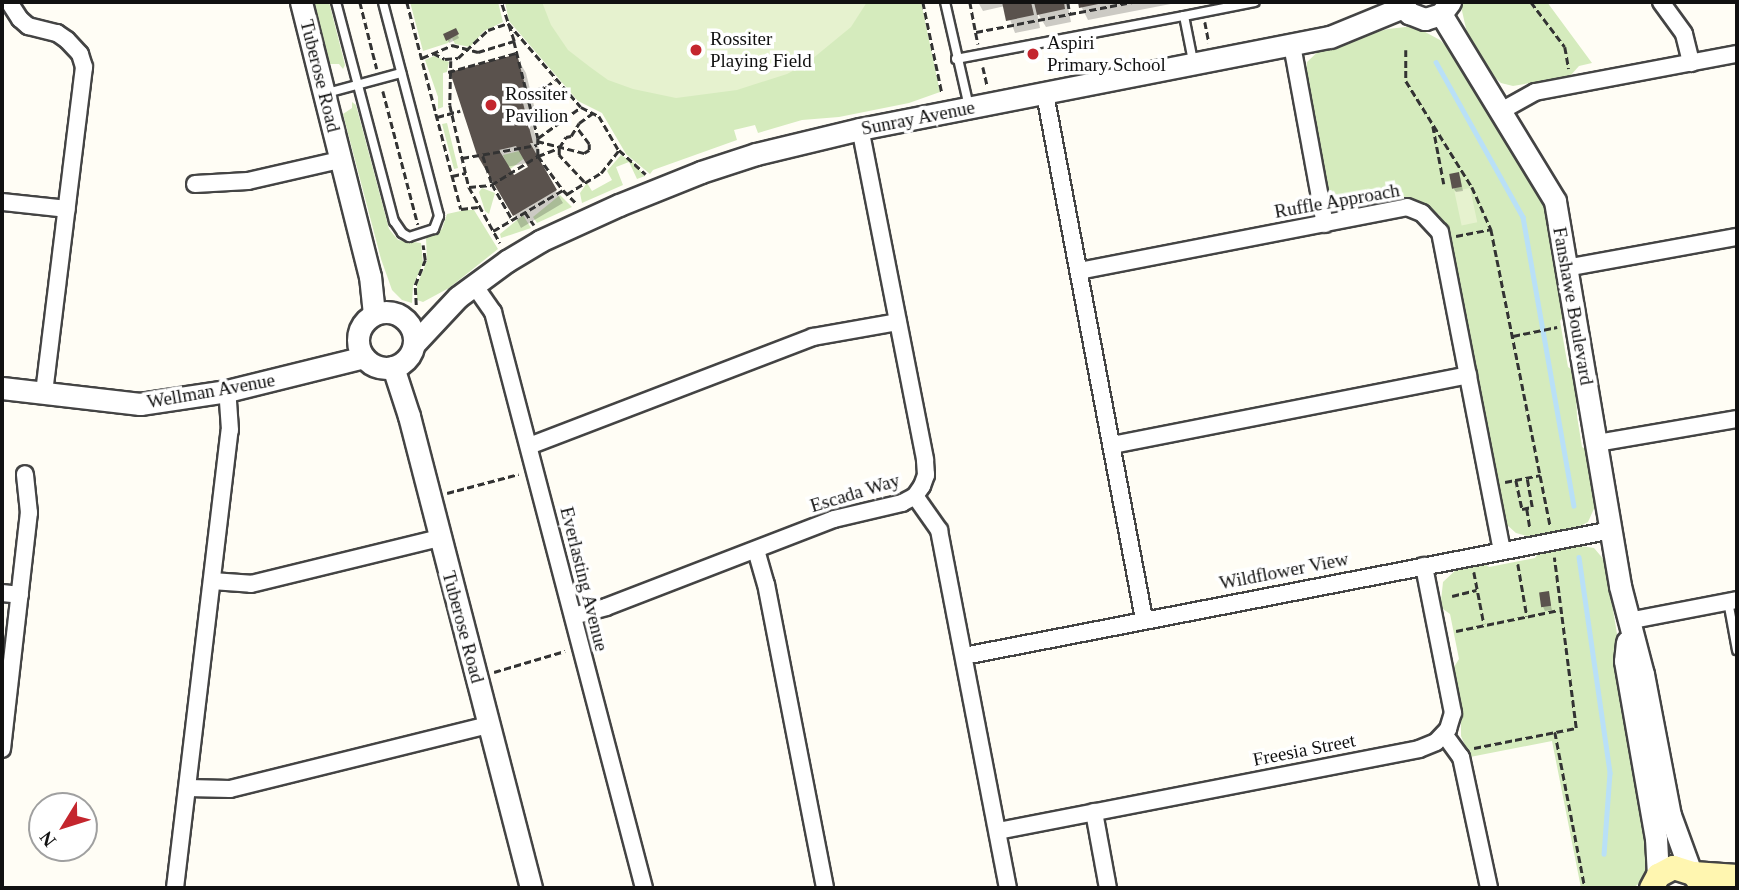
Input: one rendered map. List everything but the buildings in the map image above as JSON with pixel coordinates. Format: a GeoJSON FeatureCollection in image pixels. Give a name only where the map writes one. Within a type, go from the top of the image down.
{"type":"FeatureCollection","features":[{"type":"Feature","properties":{"kind":"main road"},"geometry":{"type":"LineString","coordinates":[[1652,885],[1673,867],[1695,877],[1737,876]]}},
{"type":"Feature","properties":{"kind":"street"},"geometry":{"type":"LineString","coordinates":[[9,2],[24,24],[67,40],[80,54],[84,66],[44,392]]}},
{"type":"Feature","properties":{"kind":"street","name":"Tuberose Road"},"geometry":{"type":"LineString","coordinates":[[301,2],[368,267],[374,313]]}},
{"type":"Feature","properties":{"kind":"street"},"geometry":{"type":"LineString","coordinates":[[1661,2],[1684,34],[1691,63]]}},
{"type":"Feature","properties":{"kind":"street"},"geometry":{"type":"LineString","coordinates":[[1402,4],[1409,13],[1425,19],[1446,8]]}},
{"type":"Feature","properties":{"kind":"street","name":"Sunray Avenue"},"geometry":{"type":"LineString","coordinates":[[414,344],[466,291],[540,241],[701,172],[756,154],[860,129],[1348,32],[1402,4]]}},
{"type":"Feature","properties":{"kind":"street","name":"Fanshawe Boulevard"},"geometry":{"type":"LineString","coordinates":[[1446,8],[1501,111],[1555,201],[1628,624],[1643,674],[1670,815],[1695,877]]}},
{"type":"Feature","properties":{"kind":"street"},"geometry":{"type":"LineString","coordinates":[[1292,45],[1325,224]]}},
{"type":"Feature","properties":{"kind":"street"},"geometry":{"type":"LineString","coordinates":[[1501,111],[1535,92],[1737,54]]}},
{"type":"Feature","properties":{"kind":"street"},"geometry":{"type":"LineString","coordinates":[[1045,93],[1144,619]]}},
{"type":"Feature","properties":{"kind":"street","name":"Escada Way"},"geometry":{"type":"LineString","coordinates":[[573,616],[756,551],[834,519],[902,503],[915,496],[925,481],[926,468],[860,129]]}},
{"type":"Feature","properties":{"kind":"street"},"geometry":{"type":"LineString","coordinates":[[195,184],[248,181],[340,160]]}},
{"type":"Feature","properties":{"kind":"street"},"geometry":{"type":"LineString","coordinates":[[2,202],[67,209]]}},
{"type":"Feature","properties":{"kind":"street","name":"Ruffle Approach"},"geometry":{"type":"LineString","coordinates":[[1079,271],[1407,207],[1430,219],[1440,232],[1502,551]]}},
{"type":"Feature","properties":{"kind":"street"},"geometry":{"type":"LineString","coordinates":[[1566,268],[1737,237]]}},
{"type":"Feature","properties":{"kind":"street","name":"Sunray Avenue"},"geometry":{"type":"LineString","coordinates":[[410,312],[466,291]]}},
{"type":"Feature","properties":{"kind":"street","name":"Everlasting Avenue"},"geometry":{"type":"LineString","coordinates":[[466,291],[493,312],[644,888]]}},
{"type":"Feature","properties":{"kind":"street"},"geometry":{"type":"LineString","coordinates":[[410,312],[414,344],[407,359],[393,367],[377,367],[361,347],[363,323],[374,313],[410,312]]}},
{"type":"Feature","properties":{"kind":"street"},"geometry":{"type":"LineString","coordinates":[[529,446],[813,337],[898,322]]}},
{"type":"Feature","properties":{"kind":"street","name":"Wellman Avenue"},"geometry":{"type":"LineString","coordinates":[[2,388],[140,404],[227,391],[296,374],[361,347]]}},
{"type":"Feature","properties":{"kind":"street","name":"Tuberose Road"},"geometry":{"type":"LineString","coordinates":[[393,367],[409,416],[531,888]]}},
{"type":"Feature","properties":{"kind":"street"},"geometry":{"type":"LineString","coordinates":[[1112,445],[1468,375]]}},
{"type":"Feature","properties":{"kind":"street"},"geometry":{"type":"LineString","coordinates":[[175,888],[230,430],[227,391]]}},
{"type":"Feature","properties":{"kind":"street"},"geometry":{"type":"LineString","coordinates":[[1597,443],[1737,419]]}},
{"type":"Feature","properties":{"kind":"street"},"geometry":{"type":"LineString","coordinates":[[2,749],[29,513],[25,474]]}},
{"type":"Feature","properties":{"kind":"street"},"geometry":{"type":"LineString","coordinates":[[915,496],[939,530],[1008,888]]}},
{"type":"Feature","properties":{"kind":"street","name":"Wildflower View"},"geometry":{"type":"LineString","coordinates":[[964,656],[1612,530]]}},
{"type":"Feature","properties":{"kind":"street"},"geometry":{"type":"LineString","coordinates":[[212,582],[251,584],[440,538]]}},
{"type":"Feature","properties":{"kind":"street"},"geometry":{"type":"LineString","coordinates":[[756,551],[766,584],[825,888]]}},
{"type":"Feature","properties":{"kind":"street"},"geometry":{"type":"LineString","coordinates":[[1424,566],[1453,705],[1451,722],[1444,734],[1461,757],[1489,888]]}},
{"type":"Feature","properties":{"kind":"street"},"geometry":{"type":"LineString","coordinates":[[2,593],[20,595]]}},
{"type":"Feature","properties":{"kind":"street"},"geometry":{"type":"LineString","coordinates":[[1628,624],[1733,601]]}},
{"type":"Feature","properties":{"kind":"street","name":"Fanshawe Boulevard"},"geometry":{"type":"LineString","coordinates":[[1628,624],[1625,661],[1656,838],[1652,885]]}},
{"type":"Feature","properties":{"kind":"street"},"geometry":{"type":"LineString","coordinates":[[188,788],[230,789],[488,724]]}},
{"type":"Feature","properties":{"kind":"street","name":"Freesia Street"},"geometry":{"type":"LineString","coordinates":[[998,831],[1424,747],[1444,734]]}},
{"type":"Feature","properties":{"kind":"street"},"geometry":{"type":"LineString","coordinates":[[1094,812],[1108,888]]}},
{"type":"Feature","properties":{"kind":"lane"},"geometry":{"type":"LineString","coordinates":[[337,2],[394,221],[402,233],[409,237],[434,229],[439,216],[383,2]]}},
{"type":"Feature","properties":{"kind":"lane"},"geometry":{"type":"LineString","coordinates":[[945,2],[956,60],[969,107]]}},
{"type":"Feature","properties":{"kind":"lane"},"geometry":{"type":"LineString","coordinates":[[956,60],[1255,2]]}},
{"type":"Feature","properties":{"kind":"lane"},"geometry":{"type":"LineString","coordinates":[[1184,16],[1193,64]]}},
{"type":"Feature","properties":{"kind":"lane"},"geometry":{"type":"LineString","coordinates":[[324,94],[401,74]]}},
{"type":"Feature","properties":{"kind":"lane"},"geometry":{"type":"LineString","coordinates":[[1733,601],[1737,650]]}},
{"type":"Feature","properties":{"kind":"path"},"geometry":{"type":"LineString","coordinates":[[360,2],[378,72]]}},
{"type":"Feature","properties":{"kind":"path"},"geometry":{"type":"LineString","coordinates":[[407,2],[461,209],[478,207]]}},
{"type":"Feature","properties":{"kind":"path"},"geometry":{"type":"LineString","coordinates":[[501,2],[527,92],[538,156],[563,190],[580,207]]}},
{"type":"Feature","properties":{"kind":"path"},"geometry":{"type":"LineString","coordinates":[[923,2],[943,96]]}},
{"type":"Feature","properties":{"kind":"path"},"geometry":{"type":"LineString","coordinates":[[1068,2],[1070,14]]}},
{"type":"Feature","properties":{"kind":"path"},"geometry":{"type":"LineString","coordinates":[[976,32],[1132,2]]}},
{"type":"Feature","properties":{"kind":"path"},"geometry":{"type":"LineString","coordinates":[[1531,2],[1565,47],[1569,69]]}},
{"type":"Feature","properties":{"kind":"path"},"geometry":{"type":"LineString","coordinates":[[504,249],[469,187],[452,113],[448,72],[451,60],[470,50],[488,30],[508,23]]}},
{"type":"Feature","properties":{"kind":"path"},"geometry":{"type":"LineString","coordinates":[[508,23],[581,107],[599,116],[619,150],[650,177]]}},
{"type":"Feature","properties":{"kind":"path"},"geometry":{"type":"LineString","coordinates":[[450,39],[452,45]]}},
{"type":"Feature","properties":{"kind":"path"},"geometry":{"type":"LineString","coordinates":[[422,58],[452,45],[478,52],[514,41]]}},
{"type":"Feature","properties":{"kind":"path"},"geometry":{"type":"LineString","coordinates":[[492,48],[495,59]]}},
{"type":"Feature","properties":{"kind":"path"},"geometry":{"type":"LineString","coordinates":[[1406,50],[1406,81],[1472,187],[1490,229],[1550,524]]}},
{"type":"Feature","properties":{"kind":"path"},"geometry":{"type":"LineString","coordinates":[[433,53],[451,60]]}},
{"type":"Feature","properties":{"kind":"path"},"geometry":{"type":"LineString","coordinates":[[448,72],[517,53]]}},
{"type":"Feature","properties":{"kind":"path"},"geometry":{"type":"LineString","coordinates":[[527,92],[546,87],[556,79]]}},
{"type":"Feature","properties":{"kind":"path"},"geometry":{"type":"LineString","coordinates":[[382,87],[419,230]]}},
{"type":"Feature","properties":{"kind":"path"},"geometry":{"type":"LineString","coordinates":[[462,158],[537,141],[581,107]]}},
{"type":"Feature","properties":{"kind":"path"},"geometry":{"type":"LineString","coordinates":[[437,117],[460,111]]}},
{"type":"Feature","properties":{"kind":"path"},"geometry":{"type":"LineString","coordinates":[[469,187],[492,184],[538,156],[559,148],[576,127],[593,113]]}},
{"type":"Feature","properties":{"kind":"path"},"geometry":{"type":"LineString","coordinates":[[1432,121],[1444,184]]}},
{"type":"Feature","properties":{"kind":"path"},"geometry":{"type":"LineString","coordinates":[[537,141],[578,154],[589,150],[589,144],[576,127]]}},
{"type":"Feature","properties":{"kind":"path"},"geometry":{"type":"LineString","coordinates":[[559,148],[559,155],[584,182]]}},
{"type":"Feature","properties":{"kind":"path"},"geometry":{"type":"LineString","coordinates":[[567,194],[601,173],[619,150]]}},
{"type":"Feature","properties":{"kind":"path"},"geometry":{"type":"LineString","coordinates":[[483,155],[492,184],[512,219]]}},
{"type":"Feature","properties":{"kind":"path"},"geometry":{"type":"LineString","coordinates":[[452,176],[466,173]]}},
{"type":"Feature","properties":{"kind":"path"},"geometry":{"type":"LineString","coordinates":[[493,231],[563,190]]}},
{"type":"Feature","properties":{"kind":"path"},"geometry":{"type":"LineString","coordinates":[[525,212],[536,228]]}},
{"type":"Feature","properties":{"kind":"path"},"geometry":{"type":"LineString","coordinates":[[1455,237],[1490,229]]}},
{"type":"Feature","properties":{"kind":"path"},"geometry":{"type":"LineString","coordinates":[[410,312],[415,285],[425,260],[422,240]]}},
{"type":"Feature","properties":{"kind":"path"},"geometry":{"type":"LineString","coordinates":[[1513,336],[1557,327]]}},
{"type":"Feature","properties":{"kind":"path"},"geometry":{"type":"LineString","coordinates":[[443,494],[519,474]]}},
{"type":"Feature","properties":{"kind":"path"},"geometry":{"type":"LineString","coordinates":[[1499,484],[1540,475]]}},
{"type":"Feature","properties":{"kind":"path"},"geometry":{"type":"LineString","coordinates":[[1516,480],[1522,509],[1532,508],[1527,478]]}},
{"type":"Feature","properties":{"kind":"path"},"geometry":{"type":"LineString","coordinates":[[1526,508],[1530,527]]}},
{"type":"Feature","properties":{"kind":"path"},"geometry":{"type":"LineString","coordinates":[[1469,749],[1576,728],[1555,557]]}},
{"type":"Feature","properties":{"kind":"path"},"geometry":{"type":"LineString","coordinates":[[1518,564],[1527,617]]}},
{"type":"Feature","properties":{"kind":"path"},"geometry":{"type":"LineString","coordinates":[[1474,572],[1484,625]]}},
{"type":"Feature","properties":{"kind":"path"},"geometry":{"type":"LineString","coordinates":[[1452,596],[1477,590]]}},
{"type":"Feature","properties":{"kind":"path"},"geometry":{"type":"LineString","coordinates":[[1456,631],[1560,610]]}},
{"type":"Feature","properties":{"kind":"path"},"geometry":{"type":"LineString","coordinates":[[490,673],[565,651]]}},
{"type":"Feature","properties":{"kind":"path"},"geometry":{"type":"LineString","coordinates":[[1555,732],[1585,888]]}},
{"type":"Feature","properties":{"kind":"green space"},"geometry":{"type":"Polygon","coordinates":[[[314,2],[329,2],[345,65],[343,69],[339,64],[330,64],[314,2]]]}},
{"type":"Feature","properties":{"kind":"green space"},"geometry":{"type":"Polygon","coordinates":[[[410,2],[498,2],[503,22],[484,31],[470,47],[455,44],[452,38],[448,43],[423,51],[410,2]]]}},
{"type":"Feature","properties":{"kind":"green space"},"geometry":{"type":"Polygon","coordinates":[[[505,2],[921,2],[940,92],[909,103],[839,117],[802,120],[758,133],[755,125],[734,130],[737,140],[653,170],[650,174],[626,154],[602,113],[578,101],[509,21],[505,2]]]}},
{"type":"Feature","properties":{"kind":"green space","name":"Rossiter Playing Field"},"geometry":{"type":"Polygon","coordinates":[[[542,2],[867,2],[851,27],[806,64],[787,74],[737,90],[676,98],[633,89],[608,80],[568,50],[551,25],[542,2]]]}},
{"type":"Feature","properties":{"kind":"green space"},"geometry":{"type":"Polygon","coordinates":[[[1460,2],[1547,2],[1592,63],[1579,66],[1570,76],[1513,86],[1501,83],[1490,73],[1467,33],[1460,2]]]}},
{"type":"Feature","properties":{"kind":"green space"},"geometry":{"type":"Polygon","coordinates":[[[1414,26],[1440,40],[1453,53],[1546,210],[1565,314],[1560,321],[1568,367],[1575,372],[1582,447],[1589,451],[1597,502],[1588,522],[1572,530],[1531,537],[1516,533],[1506,524],[1446,227],[1439,215],[1421,203],[1405,200],[1352,209],[1335,202],[1327,189],[1305,77],[1307,62],[1324,46],[1388,29],[1414,26]]]}},
{"type":"Feature","properties":{"kind":"green space"},"geometry":{"type":"Polygon","coordinates":[[[434,56],[449,62],[447,72],[443,73],[443,107],[438,109],[438,97],[425,60],[434,56]]]}},
{"type":"Feature","properties":{"kind":"green space"},"geometry":{"type":"Polygon","coordinates":[[[352,102],[356,105],[389,229],[398,240],[421,243],[423,263],[413,286],[412,303],[402,300],[392,290],[381,259],[343,114],[352,108],[352,102]]]}},
{"type":"Feature","properties":{"kind":"green space"},"geometry":{"type":"Polygon","coordinates":[[[447,123],[458,168],[454,169],[442,124],[447,123]]]}},
{"type":"Feature","properties":{"kind":"green space"},"geometry":{"type":"Polygon","coordinates":[[[523,150],[526,157],[509,170],[503,155],[523,150]]]}},
{"type":"Feature","properties":{"kind":"green space"},"geometry":{"type":"Polygon","coordinates":[[[621,155],[634,163],[645,176],[637,179],[629,162],[616,167],[623,185],[582,203],[580,193],[587,183],[592,191],[612,180],[607,171],[621,155]]]}},
{"type":"Feature","properties":{"kind":"green space"},"geometry":{"type":"Polygon","coordinates":[[[482,188],[495,193],[489,214],[485,211],[479,192],[482,188]]]}},
{"type":"Feature","properties":{"kind":"green space"},"geometry":{"type":"Polygon","coordinates":[[[1470,188],[1477,222],[1462,226],[1454,191],[1470,188]]]}},
{"type":"Feature","properties":{"kind":"green space"},"geometry":{"type":"Polygon","coordinates":[[[560,195],[572,207],[537,223],[533,217],[560,195]]]}},
{"type":"Feature","properties":{"kind":"green space"},"geometry":{"type":"Polygon","coordinates":[[[474,210],[498,249],[449,288],[423,302],[417,300],[417,285],[427,261],[426,238],[442,229],[447,214],[474,210]]]}},
{"type":"Feature","properties":{"kind":"green space"},"geometry":{"type":"Polygon","coordinates":[[[523,215],[531,228],[501,238],[500,234],[523,215]]]}},
{"type":"Feature","properties":{"kind":"green space"},"geometry":{"type":"Polygon","coordinates":[[[1573,545],[1594,548],[1605,561],[1652,847],[1648,877],[1633,888],[1581,888],[1552,741],[1470,757],[1461,736],[1461,702],[1454,667],[1459,659],[1450,614],[1443,609],[1441,601],[1443,582],[1459,567],[1482,562],[1489,567],[1535,558],[1540,551],[1573,545]]]}},
{"type":"Feature","properties":{"kind":"waterway"},"geometry":{"type":"LineString","coordinates":[[1436,62],[1523,217],[1574,506]]}},
{"type":"Feature","properties":{"kind":"waterway"},"geometry":{"type":"LineString","coordinates":[[1579,557],[1610,773],[1604,854]]}},
{"type":"Feature","properties":{"kind":"place","name":"Rossiter Playing Field"},"geometry":{"type":"Point","coordinates":[696,50]}},
{"type":"Feature","properties":{"kind":"place","name":"Aspiri Primary School"},"geometry":{"type":"Point","coordinates":[1033,54]}},
{"type":"Feature","properties":{"kind":"place","name":"Rossiter Pavilion"},"geometry":{"type":"Point","coordinates":[491,105]}}]}
